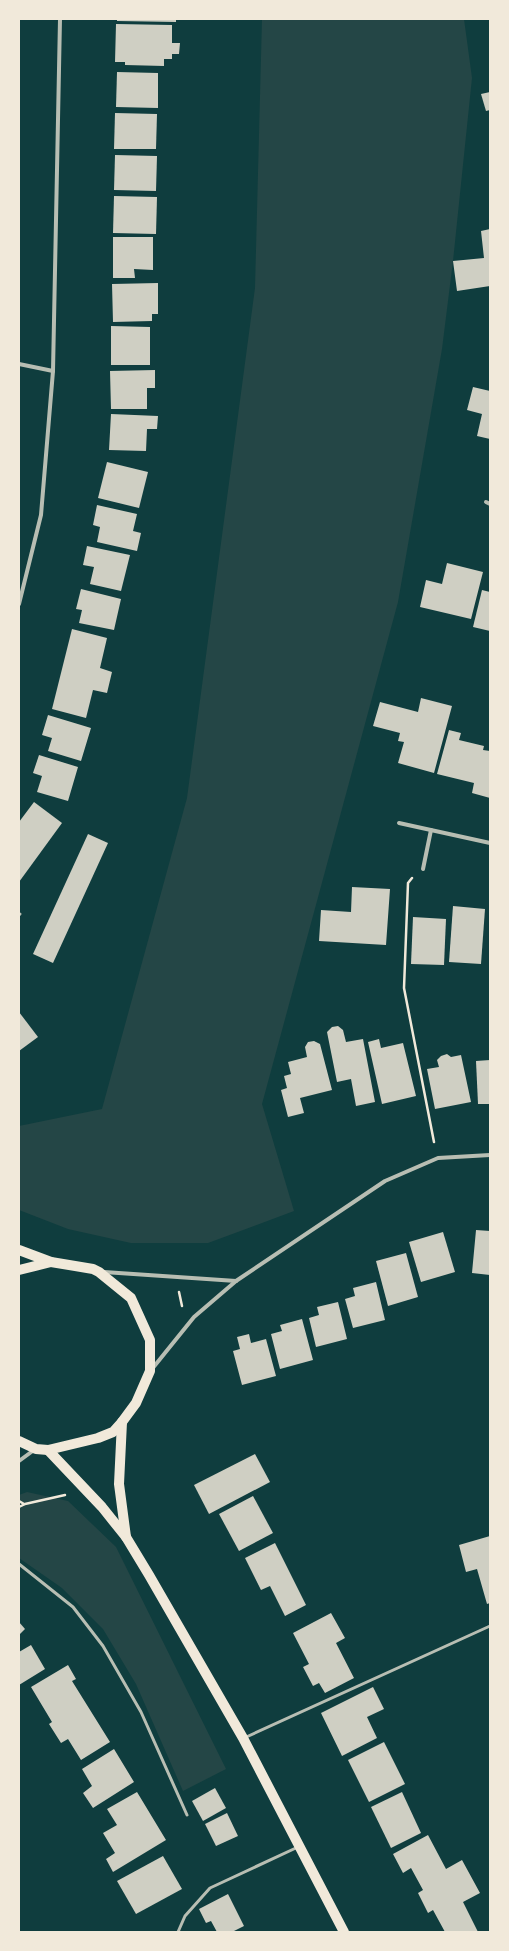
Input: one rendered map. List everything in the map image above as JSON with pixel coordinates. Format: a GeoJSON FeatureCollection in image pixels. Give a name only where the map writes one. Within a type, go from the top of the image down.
{"type":"FeatureCollection","features":[{"type":"Feature","properties":{"kind":"main road"},"geometry":{"type":"LineString","coordinates":[[19,1250],[51,1262],[93,1269],[99,1272],[131,1298],[150,1340],[150,1371],[136,1403],[113,1432],[98,1438],[48,1450],[36,1449],[19,1441]]}},
{"type":"Feature","properties":{"kind":"main road"},"geometry":{"type":"LineString","coordinates":[[19,1270],[51,1262]]}},
{"type":"Feature","properties":{"kind":"main road"},"geometry":{"type":"LineString","coordinates":[[122,1422],[119,1484],[126,1537]]}},
{"type":"Feature","properties":{"kind":"main road"},"geometry":{"type":"LineString","coordinates":[[48,1450],[86,1490],[126,1537],[243,1738],[344,1932]]}},
{"type":"Feature","properties":{"kind":"street"},"geometry":{"type":"LineString","coordinates":[[19,604],[41,515],[53,371],[60,19]]}},
{"type":"Feature","properties":{"kind":"street"},"geometry":{"type":"LineString","coordinates":[[19,364],[53,371]]}},
{"type":"Feature","properties":{"kind":"street"},"geometry":{"type":"LineString","coordinates":[[399,823],[490,843]]}},
{"type":"Feature","properties":{"kind":"street"},"geometry":{"type":"LineString","coordinates":[[423,869],[431,830]]}},
{"type":"Feature","properties":{"kind":"street"},"geometry":{"type":"LineString","coordinates":[[150,1371],[189,1324],[236,1281],[385,1181],[438,1158],[490,1155]]}},
{"type":"Feature","properties":{"kind":"street"},"geometry":{"type":"LineString","coordinates":[[99,1272],[236,1281]]}},
{"type":"Feature","properties":{"kind":"street"},"geometry":{"type":"LineString","coordinates":[[19,1460],[36,1449]]}},
{"type":"Feature","properties":{"kind":"lane"},"geometry":{"type":"LineString","coordinates":[[19,1564],[74,1607],[103,1646],[141,1712],[187,1815]]}},
{"type":"Feature","properties":{"kind":"lane"},"geometry":{"type":"LineString","coordinates":[[243,1738],[490,1626]]}},
{"type":"Feature","properties":{"kind":"lane"},"geometry":{"type":"LineString","coordinates":[[178,1932],[185,1916],[210,1888],[298,1846]]}},
{"type":"Feature","properties":{"kind":"path"},"geometry":{"type":"LineString","coordinates":[[423,869],[408,883],[404,988],[438,1158]]}},
{"type":"Feature","properties":{"kind":"path"},"geometry":{"type":"LineString","coordinates":[[176,1277],[181,1303],[189,1324]]}},
{"type":"Feature","properties":{"kind":"path"},"geometry":{"type":"LineString","coordinates":[[19,1507],[25,1504],[86,1490]]}},
{"type":"Feature","properties":{"kind":"path"},"geometry":{"type":"LineString","coordinates":[[19,1501],[25,1504]]}},
{"type":"Feature","properties":{"kind":"shaded area"},"geometry":{"type":"Polygon","coordinates":[[[262,19],[464,19],[472,78],[453,261],[442,349],[398,602],[262,1104],[294,1211],[208,1243],[131,1243],[68,1229],[19,1210],[19,1126],[102,1109],[187,798],[255,288],[262,19]]]}},
{"type":"Feature","properties":{"kind":"shaded area"},"geometry":{"type":"Polygon","coordinates":[[[27,1492],[68,1501],[116,1547],[226,1769],[183,1791],[136,1684],[103,1629],[62,1588],[19,1558],[19,1495],[27,1492]]]}},
{"type":"Feature","properties":{"kind":"building"},"geometry":{"type":"Polygon","coordinates":[[[117,19],[176,19],[176,22],[117,21],[117,19]]]}},
{"type":"Feature","properties":{"kind":"building"},"geometry":{"type":"Polygon","coordinates":[[[116,24],[172,25],[172,43],[180,43],[179,54],[172,54],[172,59],[164,59],[164,66],[125,65],[125,62],[115,62],[116,24]]]}},
{"type":"Feature","properties":{"kind":"building"},"geometry":{"type":"Polygon","coordinates":[[[117,72],[158,73],[158,108],[116,107],[117,72]]]}},
{"type":"Feature","properties":{"kind":"building"},"geometry":{"type":"Polygon","coordinates":[[[490,92],[490,110],[486,111],[481,94],[490,92]]]}},
{"type":"Feature","properties":{"kind":"building"},"geometry":{"type":"Polygon","coordinates":[[[115,113],[157,114],[156,149],[114,149],[115,113]]]}},
{"type":"Feature","properties":{"kind":"building"},"geometry":{"type":"Polygon","coordinates":[[[115,155],[157,156],[156,191],[114,190],[115,155]]]}},
{"type":"Feature","properties":{"kind":"building"},"geometry":{"type":"Polygon","coordinates":[[[114,196],[157,197],[156,234],[113,233],[114,196]]]}},
{"type":"Feature","properties":{"kind":"building"},"geometry":{"type":"Polygon","coordinates":[[[490,229],[490,286],[457,291],[453,261],[484,258],[481,231],[490,229]]]}},
{"type":"Feature","properties":{"kind":"building"},"geometry":{"type":"Polygon","coordinates":[[[113,237],[153,237],[153,270],[134,269],[135,278],[113,278],[113,237]]]}},
{"type":"Feature","properties":{"kind":"building"},"geometry":{"type":"Polygon","coordinates":[[[158,283],[158,314],[152,314],[152,321],[113,322],[112,284],[158,283]]]}},
{"type":"Feature","properties":{"kind":"building"},"geometry":{"type":"Polygon","coordinates":[[[111,326],[150,327],[150,365],[111,365],[111,326]]]}},
{"type":"Feature","properties":{"kind":"building"},"geometry":{"type":"Polygon","coordinates":[[[155,370],[155,388],[147,388],[147,409],[111,409],[110,371],[155,370]]]}},
{"type":"Feature","properties":{"kind":"building"},"geometry":{"type":"Polygon","coordinates":[[[473,387],[490,391],[490,439],[477,436],[482,414],[467,410],[473,387]]]}},
{"type":"Feature","properties":{"kind":"building"},"geometry":{"type":"Polygon","coordinates":[[[111,414],[158,416],[157,429],[147,429],[146,451],[109,450],[111,414]]]}},
{"type":"Feature","properties":{"kind":"building"},"geometry":{"type":"Polygon","coordinates":[[[107,462],[148,472],[139,508],[98,498],[107,462]]]}},
{"type":"Feature","properties":{"kind":"building"},"geometry":{"type":"Polygon","coordinates":[[[97,505],[137,514],[133,531],[141,533],[137,551],[97,542],[100,527],[93,525],[97,505]]]}},
{"type":"Feature","properties":{"kind":"building"},"geometry":{"type":"Polygon","coordinates":[[[87,546],[130,555],[121,591],[90,584],[94,567],[83,565],[87,546]]]}},
{"type":"Feature","properties":{"kind":"building"},"geometry":{"type":"Polygon","coordinates":[[[447,563],[483,572],[471,619],[420,607],[426,580],[442,584],[447,563]]]}},
{"type":"Feature","properties":{"kind":"building"},"geometry":{"type":"Polygon","coordinates":[[[81,589],[121,599],[114,630],[79,623],[82,610],[76,609],[81,589]]]}},
{"type":"Feature","properties":{"kind":"building"},"geometry":{"type":"Polygon","coordinates":[[[482,590],[490,592],[490,631],[473,627],[482,590]]]}},
{"type":"Feature","properties":{"kind":"building"},"geometry":{"type":"Polygon","coordinates":[[[72,629],[107,638],[100,668],[112,672],[107,693],[93,690],[86,718],[52,709],[72,629]]]}},
{"type":"Feature","properties":{"kind":"building"},"geometry":{"type":"Polygon","coordinates":[[[421,698],[452,706],[434,773],[398,763],[404,742],[398,741],[400,733],[373,726],[380,702],[418,712],[421,698]]]}},
{"type":"Feature","properties":{"kind":"building"},"geometry":{"type":"Polygon","coordinates":[[[48,715],[91,728],[81,761],[48,751],[52,738],[42,735],[48,715]]]}},
{"type":"Feature","properties":{"kind":"building"},"geometry":{"type":"Polygon","coordinates":[[[449,730],[461,733],[459,740],[484,746],[483,750],[490,751],[490,798],[472,793],[474,783],[437,774],[449,730]]]}},
{"type":"Feature","properties":{"kind":"building"},"geometry":{"type":"Polygon","coordinates":[[[39,755],[78,767],[68,801],[37,792],[42,776],[33,773],[39,755]]]}},
{"type":"Feature","properties":{"kind":"building"},"geometry":{"type":"Polygon","coordinates":[[[34,802],[62,823],[19,882],[19,822],[34,802]]]}},
{"type":"Feature","properties":{"kind":"building"},"geometry":{"type":"Polygon","coordinates":[[[88,834],[108,843],[53,963],[33,954],[88,834]]]}},
{"type":"Feature","properties":{"kind":"building"},"geometry":{"type":"Polygon","coordinates":[[[352,887],[390,889],[386,945],[319,941],[321,910],[351,912],[352,887]]]}},
{"type":"Feature","properties":{"kind":"building"},"geometry":{"type":"Polygon","coordinates":[[[453,906],[485,909],[481,964],[449,962],[453,906]]]}},
{"type":"Feature","properties":{"kind":"building"},"geometry":{"type":"Polygon","coordinates":[[[413,917],[446,919],[444,965],[411,964],[413,917]]]}},
{"type":"Feature","properties":{"kind":"building"},"geometry":{"type":"Polygon","coordinates":[[[19,1012],[38,1037],[19,1051],[19,1012]]]}},
{"type":"Feature","properties":{"kind":"building"},"geometry":{"type":"Polygon","coordinates":[[[338,1026],[343,1030],[346,1042],[363,1039],[375,1102],[356,1106],[351,1079],[337,1082],[327,1032],[332,1027],[338,1026]]]}},
{"type":"Feature","properties":{"kind":"building"},"geometry":{"type":"Polygon","coordinates":[[[379,1039],[381,1048],[403,1043],[416,1096],[382,1104],[368,1042],[379,1039]]]}},
{"type":"Feature","properties":{"kind":"building"},"geometry":{"type":"Polygon","coordinates":[[[314,1041],[320,1044],[332,1090],[300,1098],[304,1113],[288,1117],[281,1090],[287,1088],[284,1076],[291,1074],[288,1062],[307,1057],[305,1047],[308,1042],[314,1041]]]}},
{"type":"Feature","properties":{"kind":"building"},"geometry":{"type":"Polygon","coordinates":[[[447,1054],[451,1057],[461,1055],[471,1102],[435,1109],[427,1069],[439,1067],[437,1060],[441,1056],[447,1054]]]}},
{"type":"Feature","properties":{"kind":"building"},"geometry":{"type":"Polygon","coordinates":[[[490,1060],[490,1104],[478,1104],[476,1061],[490,1060]]]}},
{"type":"Feature","properties":{"kind":"building"},"geometry":{"type":"Polygon","coordinates":[[[476,1230],[490,1231],[490,1275],[472,1273],[476,1230]]]}},
{"type":"Feature","properties":{"kind":"building"},"geometry":{"type":"Polygon","coordinates":[[[443,1232],[455,1272],[421,1282],[409,1242],[443,1232]]]}},
{"type":"Feature","properties":{"kind":"building"},"geometry":{"type":"Polygon","coordinates":[[[406,1253],[418,1297],[388,1306],[376,1261],[406,1253]]]}},
{"type":"Feature","properties":{"kind":"building"},"geometry":{"type":"Polygon","coordinates":[[[376,1282],[385,1320],[353,1328],[345,1299],[355,1296],[353,1288],[376,1282]]]}},
{"type":"Feature","properties":{"kind":"building"},"geometry":{"type":"Polygon","coordinates":[[[338,1302],[347,1339],[316,1347],[309,1318],[319,1315],[317,1307],[338,1302]]]}},
{"type":"Feature","properties":{"kind":"building"},"geometry":{"type":"Polygon","coordinates":[[[302,1319],[313,1360],[280,1369],[271,1334],[282,1331],[280,1325],[302,1319]]]}},
{"type":"Feature","properties":{"kind":"building"},"geometry":{"type":"Polygon","coordinates":[[[249,1334],[251,1343],[266,1339],[276,1376],[242,1385],[233,1351],[240,1349],[237,1337],[249,1334]]]}},
{"type":"Feature","properties":{"kind":"building"},"geometry":{"type":"Polygon","coordinates":[[[255,1454],[270,1482],[209,1514],[194,1485],[255,1454]]]}},
{"type":"Feature","properties":{"kind":"building"},"geometry":{"type":"Polygon","coordinates":[[[253,1496],[273,1533],[239,1551],[219,1514],[253,1496]]]}},
{"type":"Feature","properties":{"kind":"building"},"geometry":{"type":"Polygon","coordinates":[[[490,1536],[490,1603],[487,1604],[477,1569],[466,1572],[459,1545],[490,1536]]]}},
{"type":"Feature","properties":{"kind":"building"},"geometry":{"type":"Polygon","coordinates":[[[275,1543],[306,1605],[285,1616],[270,1586],[261,1590],[245,1558],[275,1543]]]}},
{"type":"Feature","properties":{"kind":"building"},"geometry":{"type":"Polygon","coordinates":[[[331,1613],[345,1638],[336,1643],[354,1678],[325,1693],[319,1683],[313,1686],[303,1667],[309,1664],[293,1633],[331,1613]]]}},
{"type":"Feature","properties":{"kind":"building"},"geometry":{"type":"Polygon","coordinates":[[[19,1622],[25,1629],[19,1635],[19,1622]]]}},
{"type":"Feature","properties":{"kind":"building"},"geometry":{"type":"Polygon","coordinates":[[[31,1645],[45,1669],[19,1685],[19,1652],[31,1645]]]}},
{"type":"Feature","properties":{"kind":"building"},"geometry":{"type":"Polygon","coordinates":[[[68,1665],[76,1679],[72,1681],[110,1742],[81,1760],[68,1739],[61,1743],[49,1724],[52,1722],[31,1687],[68,1665]]]}},
{"type":"Feature","properties":{"kind":"building"},"geometry":{"type":"Polygon","coordinates":[[[373,1687],[384,1709],[367,1717],[377,1738],[342,1756],[321,1713],[373,1687]]]}},
{"type":"Feature","properties":{"kind":"building"},"geometry":{"type":"Polygon","coordinates":[[[384,1742],[405,1784],[369,1802],[348,1760],[384,1742]]]}},
{"type":"Feature","properties":{"kind":"building"},"geometry":{"type":"Polygon","coordinates":[[[114,1749],[134,1782],[93,1808],[83,1793],[92,1786],[82,1769],[114,1749]]]}},
{"type":"Feature","properties":{"kind":"building"},"geometry":{"type":"Polygon","coordinates":[[[215,1788],[226,1808],[203,1821],[192,1801],[215,1788]]]}},
{"type":"Feature","properties":{"kind":"building"},"geometry":{"type":"Polygon","coordinates":[[[137,1792],[166,1840],[113,1872],[106,1859],[115,1853],[103,1833],[117,1825],[107,1809],[137,1792]]]}},
{"type":"Feature","properties":{"kind":"building"},"geometry":{"type":"Polygon","coordinates":[[[402,1792],[421,1833],[391,1848],[371,1807],[402,1792]]]}},
{"type":"Feature","properties":{"kind":"building"},"geometry":{"type":"Polygon","coordinates":[[[227,1813],[238,1836],[216,1846],[205,1824],[227,1813]]]}},
{"type":"Feature","properties":{"kind":"building"},"geometry":{"type":"Polygon","coordinates":[[[428,1835],[446,1869],[462,1860],[480,1893],[463,1902],[478,1932],[445,1932],[433,1910],[428,1913],[418,1893],[423,1890],[411,1868],[403,1873],[393,1854],[428,1835]]]}},
{"type":"Feature","properties":{"kind":"building"},"geometry":{"type":"Polygon","coordinates":[[[163,1856],[182,1889],[136,1914],[117,1881],[163,1856]]]}},
{"type":"Feature","properties":{"kind":"building"},"geometry":{"type":"Polygon","coordinates":[[[228,1894],[244,1926],[232,1932],[217,1932],[211,1921],[206,1923],[199,1909],[228,1894]]]}}]}
